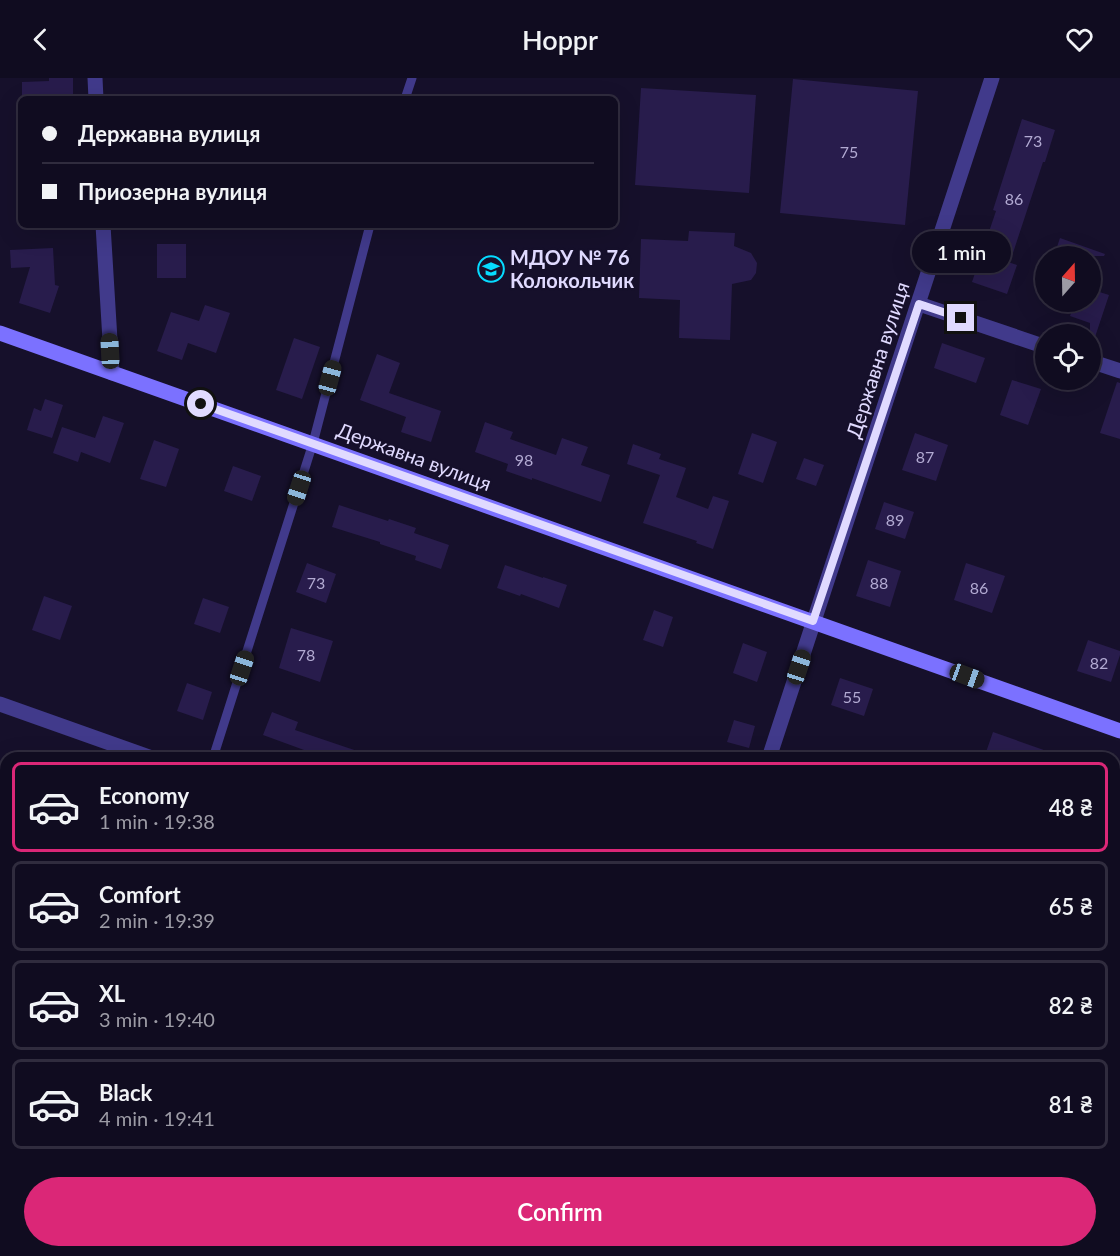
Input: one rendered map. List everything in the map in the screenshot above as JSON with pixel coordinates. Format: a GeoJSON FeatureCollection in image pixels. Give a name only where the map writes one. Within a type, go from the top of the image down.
{"type":"FeatureCollection","features":[{"type":"Feature","properties":{"kind":"main road","name":"Державна вулиця"},"geometry":{"type":"LineString","coordinates":[[0,333],[1120,731]]}},
{"type":"Feature","properties":{"kind":"street"},"geometry":{"type":"LineString","coordinates":[[95,78],[96,96]]}},
{"type":"Feature","properties":{"kind":"street","name":"Державна вулиця"},"geometry":{"type":"LineString","coordinates":[[771,752],[992,78]]}},
{"type":"Feature","properties":{"kind":"street"},"geometry":{"type":"LineString","coordinates":[[103,228],[112,372]]}},
{"type":"Feature","properties":{"kind":"street"},"geometry":{"type":"LineString","coordinates":[[919,304],[1035,342]]}},
{"type":"Feature","properties":{"kind":"street"},"geometry":{"type":"LineString","coordinates":[[1101,365],[1120,371]]}},
{"type":"Feature","properties":{"kind":"street"},"geometry":{"type":"LineString","coordinates":[[0,704],[135,752]]}},
{"type":"Feature","properties":{"kind":"lane"},"geometry":{"type":"LineString","coordinates":[[406,96],[412,78]]}},
{"type":"Feature","properties":{"kind":"lane"},"geometry":{"type":"LineString","coordinates":[[215,752],[313,443],[369,228]]}},
{"type":"Feature","properties":{"kind":"building"},"geometry":{"type":"Polygon","coordinates":[[[49,78],[73,78],[73,96],[22,96],[22,82],[49,81],[49,78]]]}},
{"type":"Feature","properties":{"kind":"building"},"geometry":{"type":"Polygon","coordinates":[[[793,79],[918,91],[905,225],[780,213],[793,79]]]}},
{"type":"Feature","properties":{"kind":"building"},"geometry":{"type":"Polygon","coordinates":[[[641,88],[756,95],[749,193],[635,185],[641,88]]]}},
{"type":"Feature","properties":{"kind":"building"},"geometry":{"type":"Polygon","coordinates":[[[1022,119],[1055,130],[1012,256],[990,256],[1017,265],[1007,294],[972,282],[996,211],[993,210],[1022,119]]]}},
{"type":"Feature","properties":{"kind":"building"},"geometry":{"type":"Polygon","coordinates":[[[689,231],[735,233],[734,246],[751,253],[757,263],[756,273],[751,280],[732,284],[730,340],[679,338],[680,300],[639,298],[641,239],[688,241],[689,231]]]}},
{"type":"Feature","properties":{"kind":"building"},"geometry":{"type":"Polygon","coordinates":[[[1060,238],[1082,246],[1057,246],[1060,238]]]}},
{"type":"Feature","properties":{"kind":"building"},"geometry":{"type":"Polygon","coordinates":[[[157,244],[186,244],[186,278],[157,278],[157,244]]]}},
{"type":"Feature","properties":{"kind":"building"},"geometry":{"type":"Polygon","coordinates":[[[53,248],[55,285],[59,286],[50,313],[19,303],[30,267],[11,268],[10,250],[53,248]]]}},
{"type":"Feature","properties":{"kind":"building"},"geometry":{"type":"Polygon","coordinates":[[[1101,292],[1109,295],[1099,324],[1090,324],[1070,316],[1071,312],[1101,312],[1101,292]]]}},
{"type":"Feature","properties":{"kind":"building"},"geometry":{"type":"Polygon","coordinates":[[[205,305],[230,313],[216,353],[188,343],[182,360],[157,351],[171,312],[199,321],[205,305]]]}},
{"type":"Feature","properties":{"kind":"building"},"geometry":{"type":"Polygon","coordinates":[[[294,338],[320,347],[302,399],[276,390],[294,338]]]}},
{"type":"Feature","properties":{"kind":"building"},"geometry":{"type":"Polygon","coordinates":[[[942,343],[985,358],[976,383],[934,368],[942,343]]]}},
{"type":"Feature","properties":{"kind":"building"},"geometry":{"type":"Polygon","coordinates":[[[377,354],[400,363],[389,393],[441,411],[431,442],[401,432],[406,417],[360,400],[377,354]]]}},
{"type":"Feature","properties":{"kind":"building"},"geometry":{"type":"Polygon","coordinates":[[[1012,380],[1035,387],[1035,390],[1041,390],[1028,425],[1000,415],[1012,380]]]}},
{"type":"Feature","properties":{"kind":"building"},"geometry":{"type":"Polygon","coordinates":[[[1117,382],[1120,383],[1120,439],[1100,433],[1117,382]]]}},
{"type":"Feature","properties":{"kind":"building"},"geometry":{"type":"Polygon","coordinates":[[[45,399],[63,405],[52,438],[27,430],[34,408],[41,411],[45,399]]]}},
{"type":"Feature","properties":{"kind":"building"},"geometry":{"type":"Polygon","coordinates":[[[103,416],[124,423],[110,463],[81,452],[78,462],[53,453],[62,427],[95,438],[103,416]]]}},
{"type":"Feature","properties":{"kind":"building"},"geometry":{"type":"Polygon","coordinates":[[[485,422],[513,432],[510,439],[556,455],[562,438],[588,447],[581,465],[610,475],[601,502],[506,471],[508,464],[475,452],[485,422]]]}},
{"type":"Feature","properties":{"kind":"building"},"geometry":{"type":"Polygon","coordinates":[[[752,433],[777,442],[763,483],[738,474],[752,433]]]}},
{"type":"Feature","properties":{"kind":"building"},"geometry":{"type":"Polygon","coordinates":[[[915,433],[948,445],[936,481],[902,470],[915,433]]]}},
{"type":"Feature","properties":{"kind":"building"},"geometry":{"type":"Polygon","coordinates":[[[154,440],[179,449],[166,487],[140,479],[154,440]]]}},
{"type":"Feature","properties":{"kind":"building"},"geometry":{"type":"Polygon","coordinates":[[[633,444],[661,454],[659,459],[686,468],[676,497],[708,509],[713,496],[729,501],[713,549],[696,543],[697,541],[643,523],[660,475],[627,464],[633,444]]]}},
{"type":"Feature","properties":{"kind":"building"},"geometry":{"type":"Polygon","coordinates":[[[804,458],[824,465],[816,486],[796,479],[804,458]]]}},
{"type":"Feature","properties":{"kind":"building"},"geometry":{"type":"Polygon","coordinates":[[[233,466],[261,476],[252,501],[224,491],[233,466]]]}},
{"type":"Feature","properties":{"kind":"building"},"geometry":{"type":"Polygon","coordinates":[[[884,502],[914,512],[905,539],[875,529],[884,502]]]}},
{"type":"Feature","properties":{"kind":"building"},"geometry":{"type":"Polygon","coordinates":[[[339,505],[416,528],[414,533],[449,545],[441,569],[415,560],[416,556],[380,544],[380,542],[332,527],[339,505]]]}},
{"type":"Feature","properties":{"kind":"building"},"geometry":{"type":"Polygon","coordinates":[[[868,560],[901,571],[890,607],[856,596],[868,560]]]}},
{"type":"Feature","properties":{"kind":"building"},"geometry":{"type":"Polygon","coordinates":[[[307,563],[336,574],[326,603],[296,592],[307,563]]]}},
{"type":"Feature","properties":{"kind":"building"},"geometry":{"type":"Polygon","coordinates":[[[966,563],[1005,576],[992,613],[954,600],[966,563]]]}},
{"type":"Feature","properties":{"kind":"building"},"geometry":{"type":"Polygon","coordinates":[[[505,565],[567,585],[559,608],[497,588],[505,565]]]}},
{"type":"Feature","properties":{"kind":"building"},"geometry":{"type":"Polygon","coordinates":[[[44,596],[72,606],[60,640],[32,630],[44,596]]]}},
{"type":"Feature","properties":{"kind":"building"},"geometry":{"type":"Polygon","coordinates":[[[203,598],[229,607],[220,633],[194,624],[203,598]]]}},
{"type":"Feature","properties":{"kind":"building"},"geometry":{"type":"Polygon","coordinates":[[[654,610],[673,617],[663,647],[643,640],[654,610]]]}},
{"type":"Feature","properties":{"kind":"building"},"geometry":{"type":"Polygon","coordinates":[[[291,628],[333,641],[320,682],[279,668],[291,628]]]}},
{"type":"Feature","properties":{"kind":"building"},"geometry":{"type":"Polygon","coordinates":[[[1088,640],[1120,651],[1111,682],[1077,671],[1088,640]]]}},
{"type":"Feature","properties":{"kind":"building"},"geometry":{"type":"Polygon","coordinates":[[[743,643],[767,652],[757,682],[733,673],[743,643]]]}},
{"type":"Feature","properties":{"kind":"building"},"geometry":{"type":"Polygon","coordinates":[[[840,678],[873,689],[864,716],[831,705],[840,678]]]}},
{"type":"Feature","properties":{"kind":"building"},"geometry":{"type":"Polygon","coordinates":[[[187,683],[212,692],[203,720],[177,711],[187,683]]]}},
{"type":"Feature","properties":{"kind":"building"},"geometry":{"type":"Polygon","coordinates":[[[272,712],[298,722],[295,730],[360,752],[310,752],[263,735],[272,712]]]}},
{"type":"Feature","properties":{"kind":"building"},"geometry":{"type":"Polygon","coordinates":[[[734,720],[755,726],[749,748],[727,742],[734,720]]]}},
{"type":"Feature","properties":{"kind":"building"},"geometry":{"type":"Polygon","coordinates":[[[993,732],[1050,752],[986,752],[993,732]]]}},
{"type":"Feature","properties":{"kind":"place","name":"МДОУ № 76 Колокольчик"},"geometry":{"type":"Point","coordinates":[491,269]}},
{"type":"Feature","properties":{"kind":"route"},"geometry":{"type":"LineString","coordinates":[[201,404],[813,621],[919,304],[961,318]]}}]}
